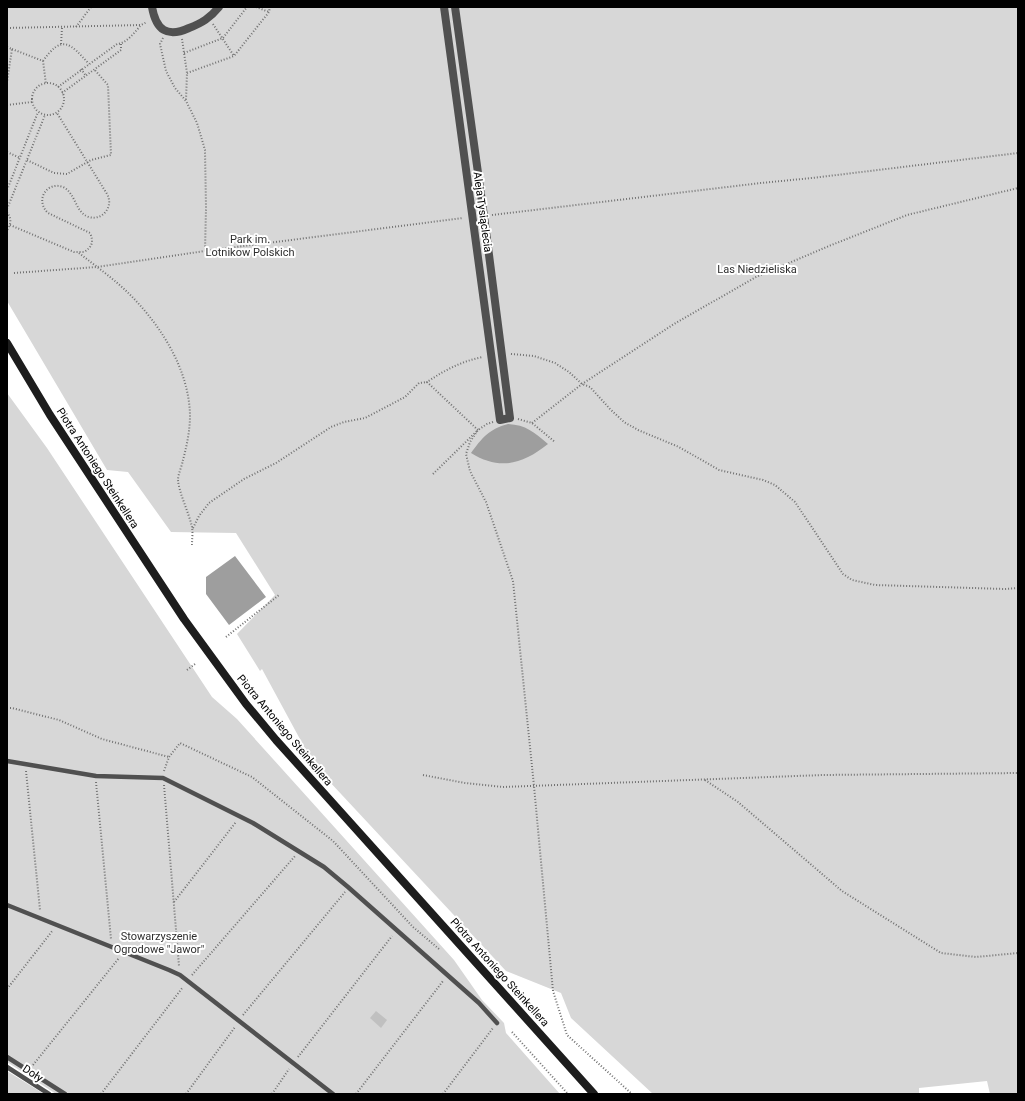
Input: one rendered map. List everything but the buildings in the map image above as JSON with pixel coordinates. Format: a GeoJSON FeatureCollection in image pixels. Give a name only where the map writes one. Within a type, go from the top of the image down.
{"type":"FeatureCollection","features":[{"type":"Feature","properties":{"kind":"street"},"geometry":{"type":"LineString","coordinates":[[152,7],[154,19],[160,28],[166,32],[174,33],[209,19],[219,7]]}},
{"type":"Feature","properties":{"kind":"street","name":"Aleja Tysiąclecia"},"geometry":{"type":"LineString","coordinates":[[444,7],[500,420]]}},
{"type":"Feature","properties":{"kind":"street","name":"Aleja Tysiąclecia"},"geometry":{"type":"LineString","coordinates":[[455,7],[510,418]]}},
{"type":"Feature","properties":{"kind":"street","name":"Piotra Antoniego Steinkellera"},"geometry":{"type":"LineString","coordinates":[[7,343],[50,415],[184,619],[246,704],[276,740],[594,1094]]}},
{"type":"Feature","properties":{"kind":"street"},"geometry":{"type":"LineString","coordinates":[[500,420],[510,418]]}},
{"type":"Feature","properties":{"kind":"lane"},"geometry":{"type":"LineString","coordinates":[[7,761],[96,776],[163,778],[240,816],[324,867],[448,976],[479,1004],[497,1023]]}},
{"type":"Feature","properties":{"kind":"lane"},"geometry":{"type":"LineString","coordinates":[[7,905],[112,946],[180,975],[333,1094]]}},
{"type":"Feature","properties":{"kind":"lane"},"geometry":{"type":"LineString","coordinates":[[7,1057],[65,1094]]}},
{"type":"Feature","properties":{"kind":"lane","name":"Doły"},"geometry":{"type":"LineString","coordinates":[[7,1067],[49,1094]]}},
{"type":"Feature","properties":{"kind":"path"},"geometry":{"type":"LineString","coordinates":[[75,27],[91,7]]}},
{"type":"Feature","properties":{"kind":"path"},"geometry":{"type":"LineString","coordinates":[[184,53],[223,38],[247,7]]}},
{"type":"Feature","properties":{"kind":"path"},"geometry":{"type":"LineString","coordinates":[[256,7],[269,12]]}},
{"type":"Feature","properties":{"kind":"path"},"geometry":{"type":"LineString","coordinates":[[187,73],[234,56],[269,12],[270,7]]}},
{"type":"Feature","properties":{"kind":"path"},"geometry":{"type":"LineString","coordinates":[[7,28],[62,28],[141,25],[154,19]]}},
{"type":"Feature","properties":{"kind":"path"},"geometry":{"type":"LineString","coordinates":[[209,19],[234,56]]}},
{"type":"Feature","properties":{"kind":"path"},"geometry":{"type":"LineString","coordinates":[[58,87],[116,44],[121,44],[134,34],[141,25]]}},
{"type":"Feature","properties":{"kind":"path"},"geometry":{"type":"LineString","coordinates":[[61,44],[62,28]]}},
{"type":"Feature","properties":{"kind":"path"},"geometry":{"type":"LineString","coordinates":[[182,31],[187,73],[186,101]]}},
{"type":"Feature","properties":{"kind":"path"},"geometry":{"type":"LineString","coordinates":[[166,32],[160,44],[166,72],[175,88],[186,101],[197,123],[205,150],[205,251]]}},
{"type":"Feature","properties":{"kind":"path"},"geometry":{"type":"LineString","coordinates":[[46,84],[43,61],[53,49],[61,44],[67,44],[72,47],[89,64]]}},
{"type":"Feature","properties":{"kind":"path"},"geometry":{"type":"LineString","coordinates":[[62,93],[121,50],[121,44]]}},
{"type":"Feature","properties":{"kind":"path"},"geometry":{"type":"LineString","coordinates":[[7,47],[43,61]]}},
{"type":"Feature","properties":{"kind":"path"},"geometry":{"type":"LineString","coordinates":[[7,82],[12,49]]}},
{"type":"Feature","properties":{"kind":"path"},"geometry":{"type":"LineString","coordinates":[[99,57],[103,62]]}},
{"type":"Feature","properties":{"kind":"path"},"geometry":{"type":"LineString","coordinates":[[27,160],[54,173],[67,174],[91,160],[111,155],[108,85],[94,69]]}},
{"type":"Feature","properties":{"kind":"path"},"geometry":{"type":"LineString","coordinates":[[81,70],[86,76]]}},
{"type":"Feature","properties":{"kind":"path"},"geometry":{"type":"LineString","coordinates":[[46,84],[51,84],[58,87],[62,93],[64,101],[62,108],[51,115],[45,115],[38,112],[32,102],[34,92],[39,86],[46,84]]}},
{"type":"Feature","properties":{"kind":"path"},"geometry":{"type":"LineString","coordinates":[[7,105],[32,102]]}},
{"type":"Feature","properties":{"kind":"path"},"geometry":{"type":"LineString","coordinates":[[7,190],[38,112]]}},
{"type":"Feature","properties":{"kind":"path"},"geometry":{"type":"LineString","coordinates":[[56,113],[110,199],[109,207],[106,212],[96,218],[84,214],[69,191],[60,186],[55,186],[49,189],[42,196],[41,200],[43,208],[48,213],[90,233],[92,238],[91,245],[84,252],[79,253]]}},
{"type":"Feature","properties":{"kind":"path"},"geometry":{"type":"LineString","coordinates":[[7,209],[45,115]]}},
{"type":"Feature","properties":{"kind":"path"},"geometry":{"type":"LineString","coordinates":[[7,152],[20,158]]}},
{"type":"Feature","properties":{"kind":"path"},"geometry":{"type":"LineString","coordinates":[[484,216],[1018,153]]}},
{"type":"Feature","properties":{"kind":"path"},"geometry":{"type":"LineString","coordinates":[[16,168],[23,171]]}},
{"type":"Feature","properties":{"kind":"path"},"geometry":{"type":"LineString","coordinates":[[532,423],[582,384],[674,324],[756,277],[907,215],[1018,188]]}},
{"type":"Feature","properties":{"kind":"path"},"geometry":{"type":"LineString","coordinates":[[7,212],[11,220],[7,230]]}},
{"type":"Feature","properties":{"kind":"path"},"geometry":{"type":"LineString","coordinates":[[14,273],[97,267],[205,251],[473,217]]}},
{"type":"Feature","properties":{"kind":"path"},"geometry":{"type":"LineString","coordinates":[[10,225],[79,253],[97,267],[136,301],[163,336],[175,357],[189,397],[189,435],[178,479],[192,528],[192,545]]}},
{"type":"Feature","properties":{"kind":"path"},"geometry":{"type":"LineString","coordinates":[[192,528],[208,502],[244,479],[276,463],[332,427],[365,418],[405,397],[419,384],[427,382]]}},
{"type":"Feature","properties":{"kind":"path"},"geometry":{"type":"LineString","coordinates":[[582,384],[590,387],[624,422],[638,430],[679,447],[719,470],[763,480],[779,488],[794,502],[843,574],[852,580],[875,585],[1005,589],[1018,588]]}},
{"type":"Feature","properties":{"kind":"path"},"geometry":{"type":"LineString","coordinates":[[510,418],[520,419],[532,423],[555,442]]}},
{"type":"Feature","properties":{"kind":"path"},"geometry":{"type":"LineString","coordinates":[[433,474],[478,430],[487,424],[500,420]]}},
{"type":"Feature","properties":{"kind":"path"},"geometry":{"type":"LineString","coordinates":[[478,430],[470,442],[466,454],[470,471],[486,502],[513,581],[553,991],[567,1035],[632,1094]]}},
{"type":"Feature","properties":{"kind":"path"},"geometry":{"type":"LineString","coordinates":[[226,638],[279,595]]}},
{"type":"Feature","properties":{"kind":"path"},"geometry":{"type":"LineString","coordinates":[[187,670],[195,664]]}},
{"type":"Feature","properties":{"kind":"path"},"geometry":{"type":"LineString","coordinates":[[7,708],[59,720],[102,739],[169,757]]}},
{"type":"Feature","properties":{"kind":"path"},"geometry":{"type":"LineString","coordinates":[[180,975],[163,778],[169,757],[180,743],[252,777],[333,841],[413,927],[439,949]]}},
{"type":"Feature","properties":{"kind":"path"},"geometry":{"type":"LineString","coordinates":[[25,764],[40,917]]}},
{"type":"Feature","properties":{"kind":"path"},"geometry":{"type":"LineString","coordinates":[[423,775],[465,783],[503,787],[823,775],[1018,773]]}},
{"type":"Feature","properties":{"kind":"path"},"geometry":{"type":"LineString","coordinates":[[96,776],[112,946]]}},
{"type":"Feature","properties":{"kind":"path"},"geometry":{"type":"LineString","coordinates":[[704,779],[738,802],[842,890],[941,953],[976,957],[1018,953]]}},
{"type":"Feature","properties":{"kind":"path"},"geometry":{"type":"LineString","coordinates":[[174,903],[240,816]]}},
{"type":"Feature","properties":{"kind":"path"},"geometry":{"type":"LineString","coordinates":[[101,1094],[187,980],[299,851]]}},
{"type":"Feature","properties":{"kind":"path"},"geometry":{"type":"LineString","coordinates":[[186,1094],[243,1015],[348,887]]}},
{"type":"Feature","properties":{"kind":"path"},"geometry":{"type":"LineString","coordinates":[[7,989],[57,925]]}},
{"type":"Feature","properties":{"kind":"path"},"geometry":{"type":"LineString","coordinates":[[272,1094],[293,1063],[396,931]]}},
{"type":"Feature","properties":{"kind":"path"},"geometry":{"type":"LineString","coordinates":[[29,1071],[124,952]]}},
{"type":"Feature","properties":{"kind":"path"},"geometry":{"type":"LineString","coordinates":[[356,1094],[448,976]]}},
{"type":"Feature","properties":{"kind":"path"},"geometry":{"type":"LineString","coordinates":[[443,1094],[497,1023]]}},
{"type":"Feature","properties":{"kind":"path"},"geometry":{"type":"LineString","coordinates":[[512,1032],[568,1094]]}},
{"type":"Feature","properties":{"kind":"green space","name":"Las Niedzieliska"},"geometry":{"type":"Polygon","coordinates":[[[7,7],[1018,7],[1018,1094],[990,1094],[987,1081],[919,1088],[919,1094],[653,1094],[571,1018],[561,993],[506,971],[314,765],[262,669],[260,671],[237,634],[275,595],[236,533],[171,532],[128,472],[107,470],[7,301],[7,7]]]}},
{"type":"Feature","properties":{"kind":"green space","name":"Stowarzyszenie Ogrodowe \"Jawor\""},"geometry":{"type":"Polygon","coordinates":[[[7,393],[47,448],[212,697],[237,719],[454,960],[482,1000],[504,1023],[506,1033],[560,1094],[56,1094],[7,1062],[7,393]]]}},
{"type":"Feature","properties":{"kind":"green space"},"geometry":{"type":"Polygon","coordinates":[[[7,1071],[44,1094],[7,1094],[7,1071]]]}},
{"type":"Feature","properties":{"kind":"shaded area"},"geometry":{"type":"Polygon","coordinates":[[[508,424],[520,426],[530,430],[548,444],[530,456],[511,463],[492,462],[471,453],[491,431],[508,424]]]}},
{"type":"Feature","properties":{"kind":"shaded area"},"geometry":{"type":"Polygon","coordinates":[[[235,556],[266,597],[229,625],[206,594],[206,577],[235,556]]]}},
{"type":"Feature","properties":{"kind":"park label","name":"Park im. Lotnikow Polskich"},"geometry":{"type":"Point","coordinates":[250,245]}}]}
